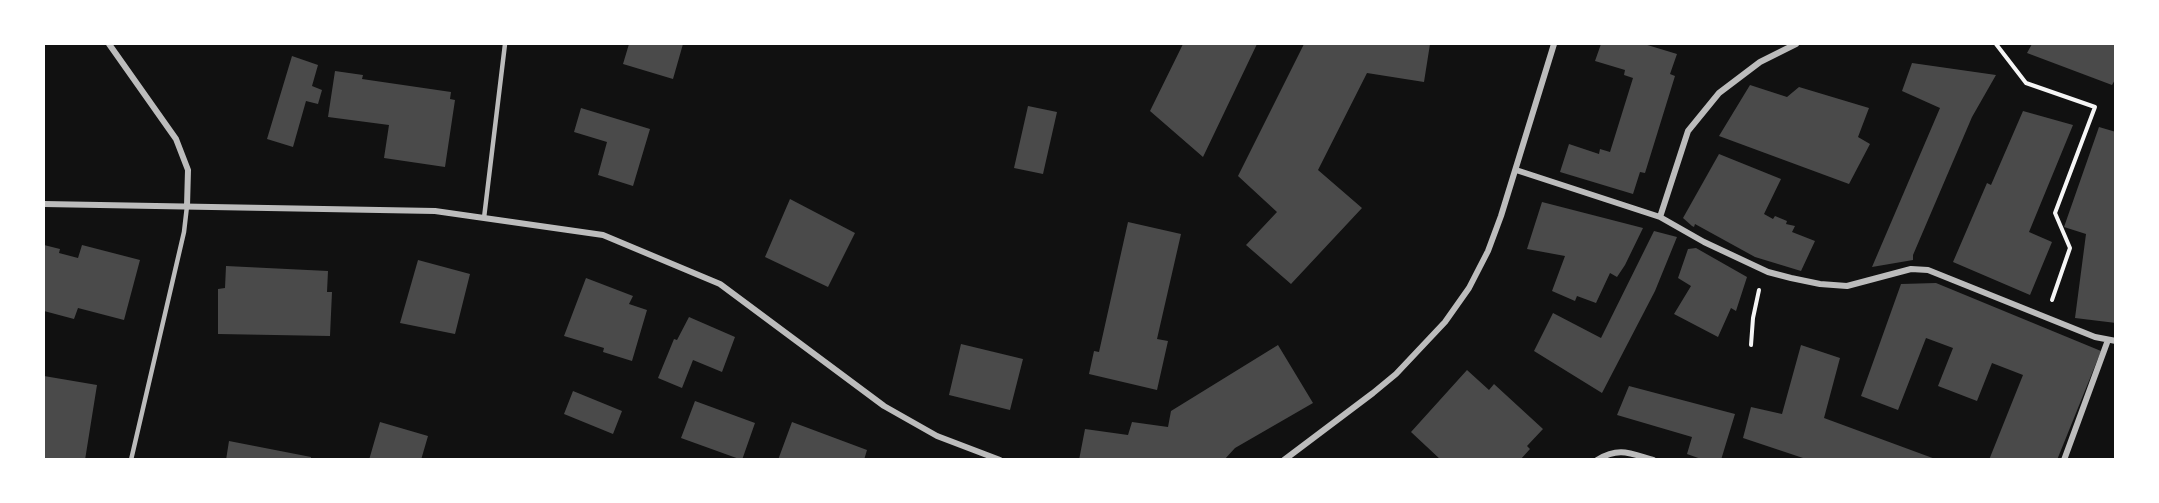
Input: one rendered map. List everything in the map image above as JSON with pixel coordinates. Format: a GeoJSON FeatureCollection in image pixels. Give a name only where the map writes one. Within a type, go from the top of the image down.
{"type":"FeatureCollection","features":[{"type":"Feature","properties":{"kind":"street"},"geometry":{"type":"LineString","coordinates":[[108,44],[176,139],[188,170],[187,207]]}},
{"type":"Feature","properties":{"kind":"street"},"geometry":{"type":"LineString","coordinates":[[1284,459],[1396,374],[1445,322],[1469,288],[1488,251],[1516,170],[1554,44]]}},
{"type":"Feature","properties":{"kind":"street"},"geometry":{"type":"LineString","coordinates":[[1660,217],[1688,131],[1719,93],[1760,62],[1796,44]]}},
{"type":"Feature","properties":{"kind":"street"},"geometry":{"type":"LineString","coordinates":[[1516,170],[1660,217],[1704,242],[1768,272],[1820,284],[1847,286],[1911,269],[1928,270],[2045,317],[2115,341]]}},
{"type":"Feature","properties":{"kind":"street"},"geometry":{"type":"LineString","coordinates":[[44,204],[435,211],[603,235],[720,284],[884,406],[937,436],[1000,459]]}},
{"type":"Feature","properties":{"kind":"street"},"geometry":{"type":"LineString","coordinates":[[2064,459],[2108,340]]}},
{"type":"Feature","properties":{"kind":"street"},"geometry":{"type":"LineString","coordinates":[[1596,459],[1621,451],[1653,459]]}},
{"type":"Feature","properties":{"kind":"lane"},"geometry":{"type":"LineString","coordinates":[[484,218],[505,44]]}},
{"type":"Feature","properties":{"kind":"lane"},"geometry":{"type":"LineString","coordinates":[[131,459],[184,232],[187,207]]}},
{"type":"Feature","properties":{"kind":"path"},"geometry":{"type":"LineString","coordinates":[[1996,44],[2026,83],[2095,107],[2055,213],[2070,248],[2045,317]]}},
{"type":"Feature","properties":{"kind":"path"},"geometry":{"type":"LineString","coordinates":[[1751,345],[1758,290],[1768,272]]}},
{"type":"Feature","properties":{"kind":"building"},"geometry":{"type":"Polygon","coordinates":[[[629,44],[683,44],[673,79],[623,64],[629,44]]]}},
{"type":"Feature","properties":{"kind":"building"},"geometry":{"type":"Polygon","coordinates":[[[1183,44],[1257,44],[1203,157],[1150,111],[1183,44]]]}},
{"type":"Feature","properties":{"kind":"building"},"geometry":{"type":"Polygon","coordinates":[[[1304,44],[1430,44],[1424,82],[1367,73],[1318,170],[1362,208],[1291,284],[1246,245],[1277,212],[1238,176],[1304,44]]]}},
{"type":"Feature","properties":{"kind":"building"},"geometry":{"type":"Polygon","coordinates":[[[1601,44],[1644,44],[1677,54],[1670,74],[1675,76],[1645,173],[1640,172],[1633,194],[1560,172],[1569,144],[1599,154],[1600,149],[1610,152],[1633,78],[1624,75],[1625,70],[1595,61],[1601,44]]]}},
{"type":"Feature","properties":{"kind":"building"},"geometry":{"type":"Polygon","coordinates":[[[2032,44],[2114,44],[2116,78],[2112,85],[2027,53],[2032,44]]]}},
{"type":"Feature","properties":{"kind":"building"},"geometry":{"type":"Polygon","coordinates":[[[292,56],[318,65],[312,86],[322,90],[318,104],[306,101],[293,147],[267,139],[292,56]]]}},
{"type":"Feature","properties":{"kind":"building"},"geometry":{"type":"Polygon","coordinates":[[[1912,63],[1996,75],[1972,117],[1913,255],[1913,260],[1872,267],[1940,108],[1902,91],[1912,63]]]}},
{"type":"Feature","properties":{"kind":"building"},"geometry":{"type":"Polygon","coordinates":[[[335,71],[363,75],[362,79],[451,92],[450,99],[455,100],[445,167],[384,158],[389,125],[328,117],[335,71]]]}},
{"type":"Feature","properties":{"kind":"building"},"geometry":{"type":"Polygon","coordinates":[[[1750,85],[1787,97],[1799,87],[1869,108],[1858,137],[1870,144],[1849,184],[1719,136],[1750,85]]]}},
{"type":"Feature","properties":{"kind":"building"},"geometry":{"type":"Polygon","coordinates":[[[1028,106],[1057,112],[1043,174],[1014,168],[1028,106]]]}},
{"type":"Feature","properties":{"kind":"building"},"geometry":{"type":"Polygon","coordinates":[[[581,108],[650,129],[633,186],[598,175],[607,142],[574,132],[581,108]]]}},
{"type":"Feature","properties":{"kind":"building"},"geometry":{"type":"Polygon","coordinates":[[[2023,111],[2073,125],[2029,232],[2052,242],[2030,295],[1953,262],[1987,183],[1991,185],[2023,111]]]}},
{"type":"Feature","properties":{"kind":"building"},"geometry":{"type":"Polygon","coordinates":[[[2099,127],[2116,132],[2116,323],[2075,318],[2086,234],[2064,227],[2099,127]]]}},
{"type":"Feature","properties":{"kind":"building"},"geometry":{"type":"Polygon","coordinates":[[[1719,154],[1781,179],[1764,214],[1773,219],[1775,216],[1787,221],[1786,224],[1795,226],[1792,232],[1815,241],[1801,271],[1755,257],[1695,224],[1694,227],[1692,226],[1683,218],[1719,154]]]}},
{"type":"Feature","properties":{"kind":"building"},"geometry":{"type":"Polygon","coordinates":[[[790,199],[855,233],[828,287],[765,257],[790,199]]]}},
{"type":"Feature","properties":{"kind":"building"},"geometry":{"type":"Polygon","coordinates":[[[1542,202],[1643,228],[1625,265],[1617,277],[1610,273],[1596,303],[1577,296],[1575,301],[1552,291],[1565,256],[1527,249],[1542,202]]]}},
{"type":"Feature","properties":{"kind":"building"},"geometry":{"type":"Polygon","coordinates":[[[1128,222],[1181,234],[1157,339],[1168,341],[1157,390],[1089,374],[1094,351],[1099,352],[1128,222]]]}},
{"type":"Feature","properties":{"kind":"building"},"geometry":{"type":"Polygon","coordinates":[[[1654,231],[1677,237],[1655,291],[1602,393],[1534,351],[1553,313],[1601,338],[1654,231]]]}},
{"type":"Feature","properties":{"kind":"building"},"geometry":{"type":"Polygon","coordinates":[[[44,245],[60,249],[59,253],[78,258],[82,245],[140,260],[124,320],[78,308],[74,319],[44,311],[44,245]]]}},
{"type":"Feature","properties":{"kind":"building"},"geometry":{"type":"Polygon","coordinates":[[[1696,248],[1747,277],[1736,311],[1731,308],[1718,337],[1674,314],[1691,286],[1678,278],[1688,249],[1696,248]]]}},
{"type":"Feature","properties":{"kind":"building"},"geometry":{"type":"Polygon","coordinates":[[[418,260],[470,274],[455,334],[400,323],[418,260]]]}},
{"type":"Feature","properties":{"kind":"building"},"geometry":{"type":"Polygon","coordinates":[[[226,266],[328,271],[327,292],[332,292],[330,336],[218,334],[218,289],[225,288],[226,266]]]}},
{"type":"Feature","properties":{"kind":"building"},"geometry":{"type":"Polygon","coordinates":[[[586,278],[633,296],[629,304],[647,310],[632,361],[603,352],[604,348],[564,336],[586,278]]]}},
{"type":"Feature","properties":{"kind":"building"},"geometry":{"type":"Polygon","coordinates":[[[1936,283],[2101,351],[2057,460],[1989,460],[2023,375],[1992,363],[1977,401],[1938,386],[1953,348],[1926,338],[1898,410],[1861,396],[1901,284],[1936,283]]]}},
{"type":"Feature","properties":{"kind":"building"},"geometry":{"type":"Polygon","coordinates":[[[689,317],[735,337],[722,372],[693,360],[682,388],[658,378],[674,339],[677,340],[689,317]]]}},
{"type":"Feature","properties":{"kind":"building"},"geometry":{"type":"Polygon","coordinates":[[[961,344],[1023,359],[1010,410],[949,395],[961,344]]]}},
{"type":"Feature","properties":{"kind":"building"},"geometry":{"type":"Polygon","coordinates":[[[1278,345],[1313,403],[1235,448],[1224,460],[1079,460],[1085,429],[1128,435],[1132,422],[1168,427],[1171,411],[1278,345]]]}},
{"type":"Feature","properties":{"kind":"building"},"geometry":{"type":"Polygon","coordinates":[[[1801,345],[1840,358],[1824,418],[1938,460],[1809,460],[1743,438],[1751,407],[1782,414],[1801,345]]]}},
{"type":"Feature","properties":{"kind":"building"},"geometry":{"type":"Polygon","coordinates":[[[1467,370],[1489,390],[1494,384],[1543,429],[1527,446],[1530,449],[1520,460],[1441,460],[1411,432],[1467,370]]]}},
{"type":"Feature","properties":{"kind":"building"},"geometry":{"type":"Polygon","coordinates":[[[44,376],[97,385],[85,460],[44,460],[44,376]]]}},
{"type":"Feature","properties":{"kind":"building"},"geometry":{"type":"Polygon","coordinates":[[[1629,386],[1735,414],[1721,460],[1704,460],[1687,454],[1692,437],[1617,415],[1629,386]]]}},
{"type":"Feature","properties":{"kind":"building"},"geometry":{"type":"Polygon","coordinates":[[[573,391],[622,411],[613,434],[564,414],[573,391]]]}},
{"type":"Feature","properties":{"kind":"building"},"geometry":{"type":"Polygon","coordinates":[[[695,401],[755,423],[742,460],[681,438],[695,401]]]}},
{"type":"Feature","properties":{"kind":"building"},"geometry":{"type":"Polygon","coordinates":[[[380,422],[428,436],[421,460],[369,460],[380,422]]]}},
{"type":"Feature","properties":{"kind":"building"},"geometry":{"type":"Polygon","coordinates":[[[792,422],[867,450],[864,460],[778,460],[792,422]]]}},
{"type":"Feature","properties":{"kind":"building"},"geometry":{"type":"Polygon","coordinates":[[[229,441],[311,457],[311,460],[226,460],[229,441]]]}}]}
